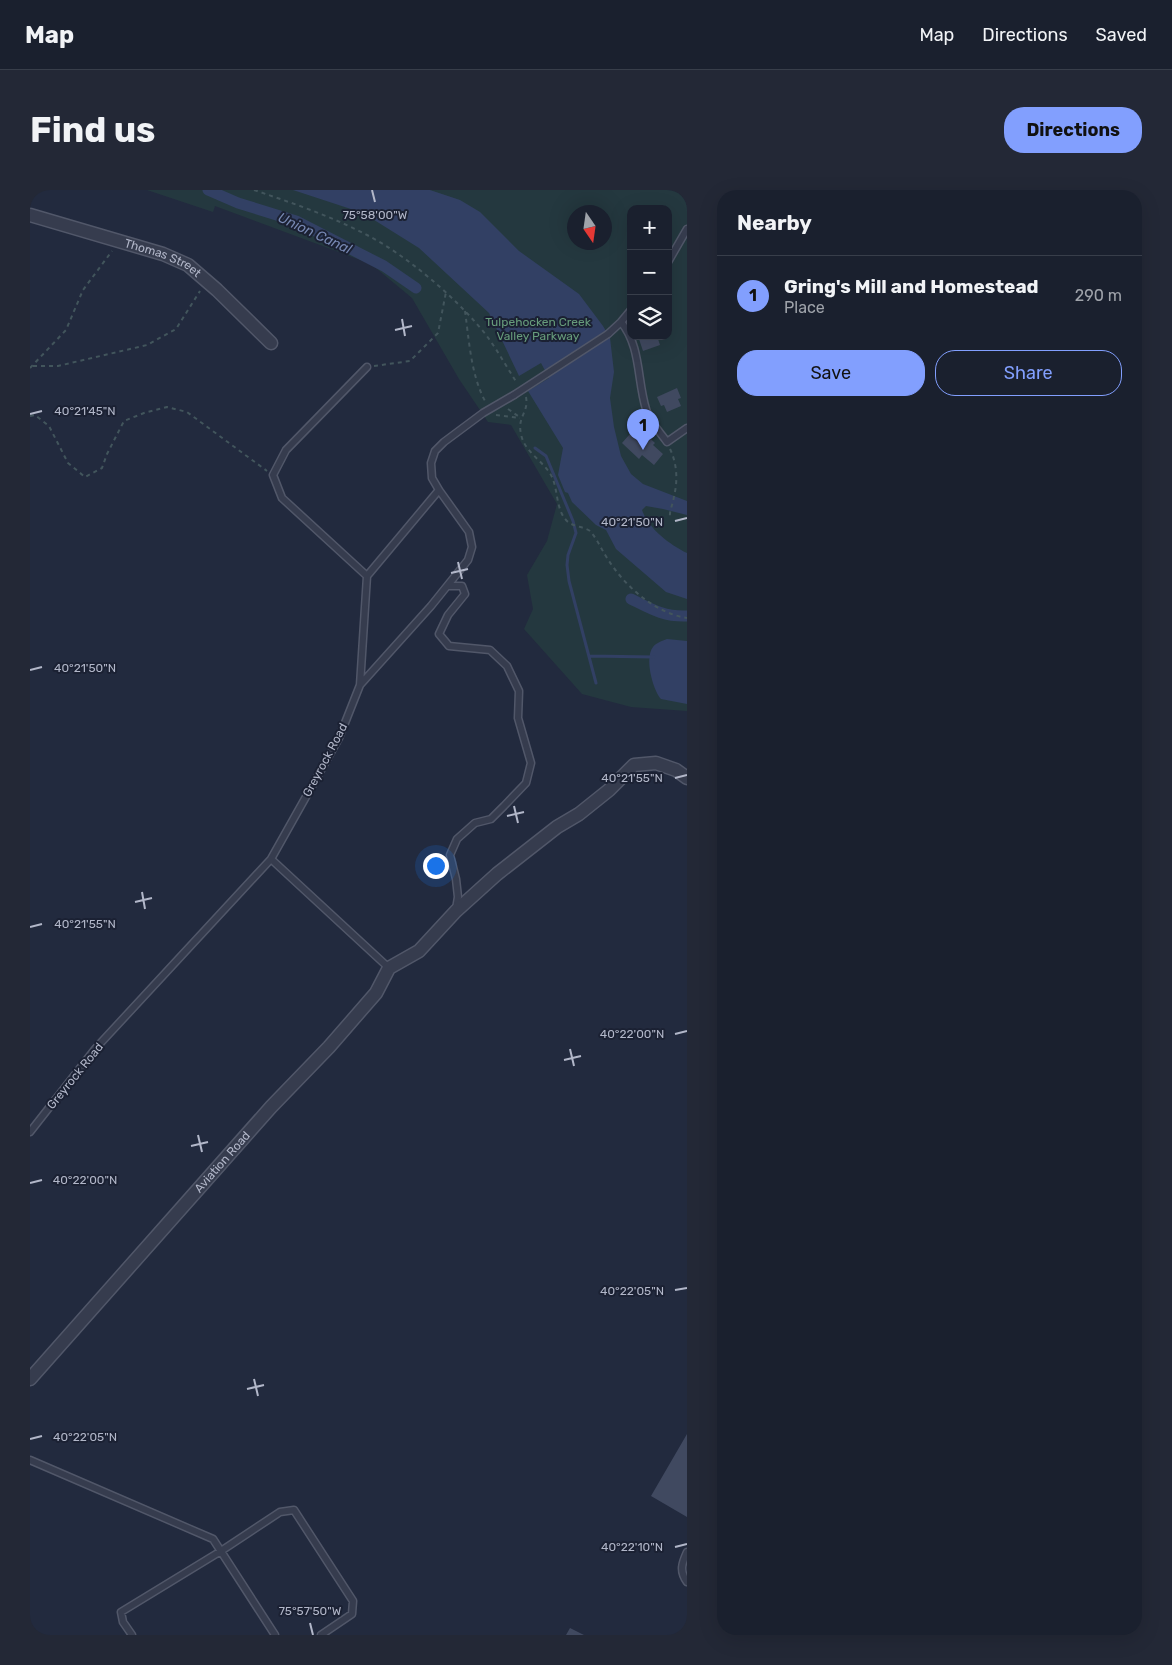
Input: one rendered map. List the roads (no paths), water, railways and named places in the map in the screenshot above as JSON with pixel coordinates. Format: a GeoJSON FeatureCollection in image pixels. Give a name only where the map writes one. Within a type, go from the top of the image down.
{"type":"FeatureCollection","features":[{"type":"Feature","properties":{"kind":"street","name":"Thomas Street"},"geometry":{"type":"LineString","coordinates":[[30,215],[163,254],[188,265],[271,343]]}},
{"type":"Feature","properties":{"kind":"street"},"geometry":{"type":"LineString","coordinates":[[389,968],[419,951],[456,910],[518,857],[557,827],[579,814],[609,790],[634,765],[656,763],[676,770],[687,778]]}},
{"type":"Feature","properties":{"kind":"street","name":"Aviation Road"},"geometry":{"type":"LineString","coordinates":[[30,1379],[271,1108],[329,1047],[376,993],[389,968]]}},
{"type":"Feature","properties":{"kind":"lane"},"geometry":{"type":"LineString","coordinates":[[672,255],[687,229]]}},
{"type":"Feature","properties":{"kind":"lane"},"geometry":{"type":"LineString","coordinates":[[360,685],[448,586],[468,560],[472,547],[469,532],[432,478],[430,464],[435,451],[444,442],[490,410],[608,334],[627,315]]}},
{"type":"Feature","properties":{"kind":"lane"},"geometry":{"type":"LineString","coordinates":[[622,322],[629,331],[634,347],[646,411],[667,442],[687,428]]}},
{"type":"Feature","properties":{"kind":"lane"},"geometry":{"type":"LineString","coordinates":[[367,367],[286,450],[273,476],[282,498],[367,576],[439,490]]}},
{"type":"Feature","properties":{"kind":"lane","name":"Greyrock Road"},"geometry":{"type":"LineString","coordinates":[[30,1132],[95,1049],[271,860],[339,738],[360,685],[367,576]]}},
{"type":"Feature","properties":{"kind":"lane"},"geometry":{"type":"LineString","coordinates":[[448,586],[462,586],[465,594],[448,615],[439,634],[448,646],[490,650],[507,666],[520,691],[518,718],[531,763],[526,783],[504,806],[490,819],[475,822],[457,839],[450,855],[458,897],[456,910]]}},
{"type":"Feature","properties":{"kind":"lane"},"geometry":{"type":"LineString","coordinates":[[271,860],[389,968]]}},
{"type":"Feature","properties":{"kind":"lane"},"geometry":{"type":"LineString","coordinates":[[30,1460],[213,1539],[275,1635]]}},
{"type":"Feature","properties":{"kind":"lane"},"geometry":{"type":"LineString","coordinates":[[132,1635],[123,1622],[121,1612],[221,1551],[280,1512],[294,1510],[353,1600],[352,1614],[321,1635]]}},
{"type":"Feature","properties":{"kind":"lane"},"geometry":{"type":"LineString","coordinates":[[687,1552],[682,1566],[682,1572],[687,1582]]}},
{"type":"Feature","properties":{"kind":"water"},"geometry":{"type":"Polygon","coordinates":[[[293,190],[430,190],[460,200],[480,212],[519,251],[579,294],[610,338],[614,372],[610,398],[621,456],[631,474],[643,484],[687,501],[687,515],[646,506],[642,510],[649,523],[660,535],[687,553],[687,599],[666,592],[616,549],[606,530],[596,525],[572,502],[568,493],[565,492],[558,475],[563,448],[528,391],[549,378],[541,363],[519,376],[489,313],[419,248],[363,213],[293,190]]]}},
{"type":"Feature","properties":{"kind":"water"},"geometry":{"type":"Polygon","coordinates":[[[667,639],[687,641],[687,704],[661,699],[655,689],[649,666],[650,652],[656,644],[667,639]]]}},
{"type":"Feature","properties":{"kind":"waterway","name":"Union Canal"},"geometry":{"type":"LineString","coordinates":[[208,190],[238,203],[296,221],[384,266],[416,288]]}},
{"type":"Feature","properties":{"kind":"waterway"},"geometry":{"type":"LineString","coordinates":[[535,448],[546,456],[573,521],[576,533],[568,555],[569,581],[596,683]]}},
{"type":"Feature","properties":{"kind":"waterway","name":"Union Canal"},"geometry":{"type":"LineString","coordinates":[[631,599],[664,614],[687,616]]}},
{"type":"Feature","properties":{"kind":"waterway"},"geometry":{"type":"LineString","coordinates":[[589,656],[654,657]]}},
{"type":"Feature","properties":{"kind":"place","name":"Gring's Mill and Homestead"},"geometry":{"type":"Point","coordinates":[643,450]}},
{"type":"Feature","properties":{"kind":"park label","name":"Tulpehocken Creek Valley Parkway"},"geometry":{"type":"Point","coordinates":[538,329]}}]}
